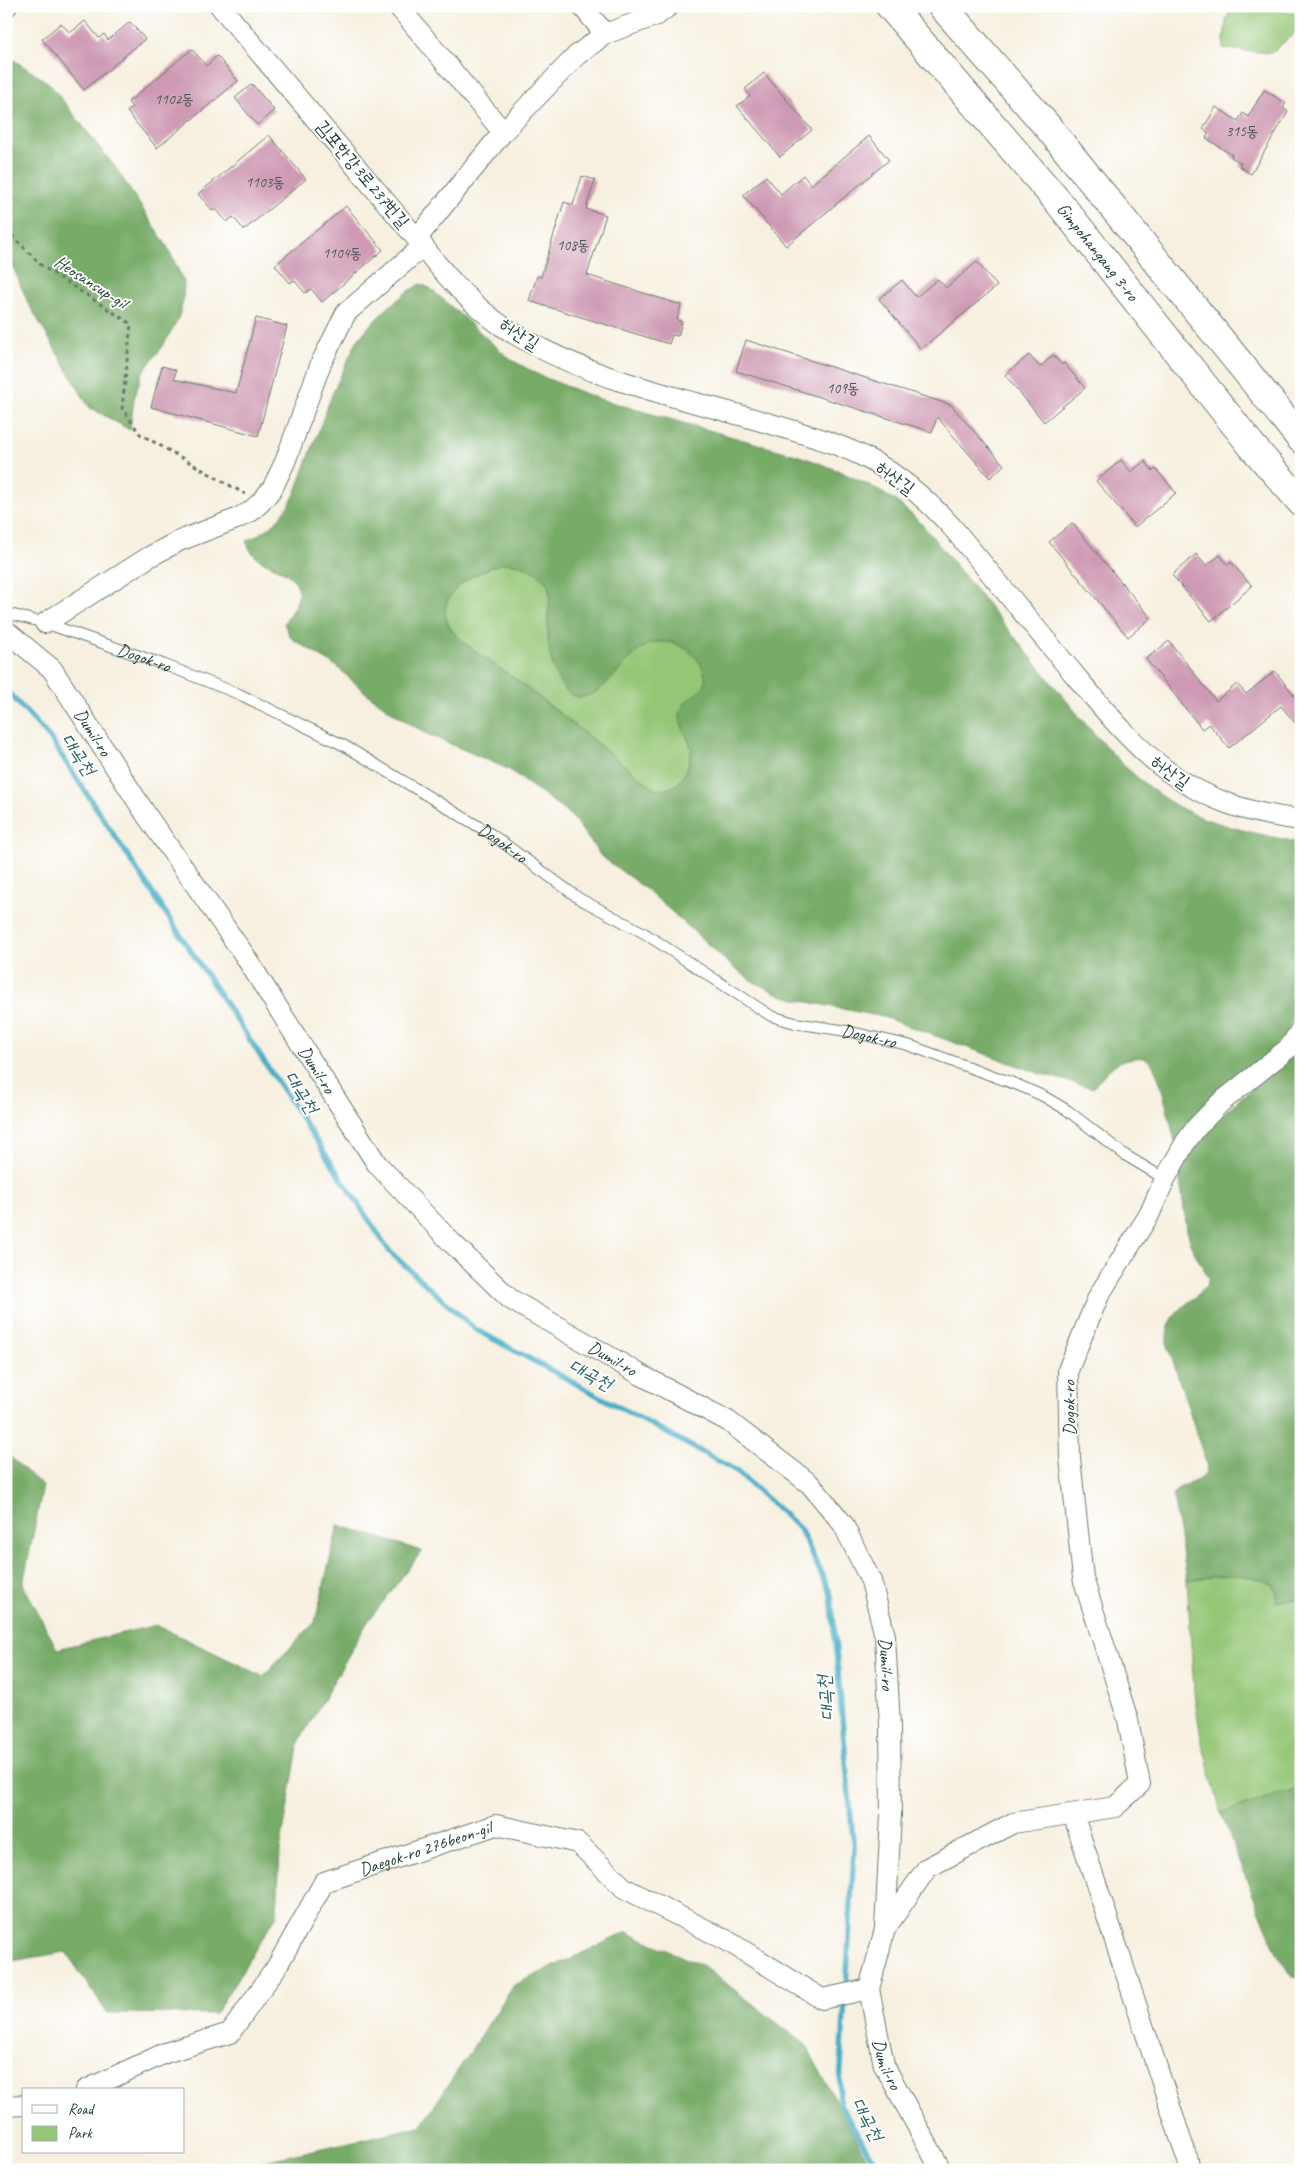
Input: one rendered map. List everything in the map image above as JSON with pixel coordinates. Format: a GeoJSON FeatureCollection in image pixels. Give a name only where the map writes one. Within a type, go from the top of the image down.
{"type":"FeatureCollection","features":[{"type":"Feature","properties":{"kind":"street","name":"김포한강3로237번길"},"geometry":{"type":"LineString","coordinates":[[220,6],[420,242],[503,132],[576,56],[605,34],[657,15],[670,6]]}},
{"type":"Feature","properties":{"kind":"street"},"geometry":{"type":"LineString","coordinates":[[398,6],[503,132]]}},
{"type":"Feature","properties":{"kind":"street"},"geometry":{"type":"LineString","coordinates":[[582,6],[605,34]]}},
{"type":"Feature","properties":{"kind":"street","name":"Gimpohangang 3-ro"},"geometry":{"type":"LineString","coordinates":[[890,6],[1060,204],[1252,446],[1301,502]]}},
{"type":"Feature","properties":{"kind":"street"},"geometry":{"type":"LineString","coordinates":[[942,6],[1047,126],[1301,439]]}},
{"type":"Feature","properties":{"kind":"street"},"geometry":{"type":"LineString","coordinates":[[46,623],[149,557],[186,538],[236,519],[250,512],[260,503],[272,489],[285,462],[321,363],[346,313],[420,242]]}},
{"type":"Feature","properties":{"kind":"street","name":"허산길"},"geometry":{"type":"LineString","coordinates":[[420,242],[443,273],[483,311],[509,330],[545,350],[612,377],[842,447],[891,473],[934,507],[1122,731],[1155,763],[1194,789],[1217,801],[1243,810],[1301,820]]}},
{"type":"Feature","properties":{"kind":"street","name":"Dumil-ro"},"geometry":{"type":"LineString","coordinates":[[6,631],[52,669],[147,816],[243,953],[376,1164],[451,1242],[510,1299],[641,1375],[728,1421],[810,1484],[843,1524],[871,1581],[885,1636],[890,1726],[891,1815],[885,1929],[864,1990],[884,2065],[941,2170]]}},
{"type":"Feature","properties":{"kind":"street"},"geometry":{"type":"LineString","coordinates":[[1165,1179],[1185,1143],[1201,1122],[1220,1103],[1290,1047],[1301,1029]]}},
{"type":"Feature","properties":{"kind":"street","name":"Dogok-ro"},"geometry":{"type":"LineString","coordinates":[[1073,1814],[1115,1808],[1140,1784],[1128,1720],[1083,1578],[1070,1458],[1068,1370],[1099,1296],[1149,1215],[1165,1179]]}},
{"type":"Feature","properties":{"kind":"street"},"geometry":{"type":"LineString","coordinates":[[885,1929],[927,1868],[1013,1824],[1073,1814],[1191,2170]]}},
{"type":"Feature","properties":{"kind":"street","name":"Daegok-ro 276beon-gil"},"geometry":{"type":"LineString","coordinates":[[90,2088],[165,2053],[230,2033],[276,1968],[324,1882],[496,1825],[578,1843],[624,1888],[726,1940],[822,1999],[864,1990]]}},
{"type":"Feature","properties":{"kind":"street"},"geometry":{"type":"LineString","coordinates":[[6,2106],[22,2105]]}},
{"type":"Feature","properties":{"kind":"lane","name":"Dogok-ro"},"geometry":{"type":"LineString","coordinates":[[6,613],[46,623],[239,694],[345,746],[491,834],[580,899],[644,933],[772,1016],[795,1023],[847,1031],[908,1044],[1018,1085],[1068,1110],[1125,1155],[1165,1179]]}},
{"type":"Feature","properties":{"kind":"path","name":"Heosansup-gil"},"geometry":{"type":"LineString","coordinates":[[6,229],[42,266],[131,324],[122,408],[140,434],[260,503]]}},
{"type":"Feature","properties":{"kind":"green space"},"geometry":{"type":"Polygon","coordinates":[[[1232,6],[1268,6],[1285,12],[1301,14],[1301,28],[1271,53],[1223,49],[1226,21],[1232,6]]]}},
{"type":"Feature","properties":{"kind":"green space"},"geometry":{"type":"Polygon","coordinates":[[[6,55],[49,83],[115,167],[167,246],[184,282],[183,301],[178,319],[163,346],[142,373],[134,399],[130,430],[89,407],[28,303],[10,260],[6,256],[6,55]]]}},
{"type":"Feature","properties":{"kind":"green space"},"geometry":{"type":"Polygon","coordinates":[[[420,284],[430,288],[510,359],[541,376],[596,398],[803,457],[871,486],[896,501],[921,523],[1084,722],[1139,779],[1177,806],[1206,819],[1237,829],[1301,843],[1301,941],[1298,992],[1295,1012],[1280,1042],[1176,1145],[1159,1079],[1152,1064],[1145,1058],[1121,1061],[1106,1072],[1093,1088],[1041,1074],[883,1017],[781,995],[754,982],[735,969],[651,893],[601,856],[573,818],[564,810],[508,769],[427,734],[399,717],[366,693],[336,666],[291,638],[284,624],[296,603],[298,588],[289,575],[254,555],[246,541],[269,528],[286,510],[295,494],[333,392],[357,341],[385,310],[420,284]],[[505,563],[484,570],[462,583],[453,592],[447,601],[445,612],[452,631],[655,789],[664,789],[677,784],[688,765],[692,749],[680,714],[682,707],[700,690],[705,680],[704,672],[698,661],[689,651],[676,644],[659,642],[647,645],[632,656],[603,687],[592,694],[582,697],[571,694],[561,684],[553,668],[549,650],[549,588],[537,572],[505,563]]]}},
{"type":"Feature","properties":{"kind":"green space"},"geometry":{"type":"Polygon","coordinates":[[[505,563],[530,569],[545,580],[548,586],[550,595],[548,633],[550,654],[556,673],[566,691],[631,658],[645,646],[652,643],[673,642],[679,644],[690,651],[700,662],[706,674],[705,686],[690,698],[682,725],[692,749],[685,772],[677,784],[664,790],[655,790],[535,694],[469,646],[452,631],[445,612],[447,601],[453,592],[472,576],[505,563]]]}},
{"type":"Feature","properties":{"kind":"green space"},"geometry":{"type":"Polygon","coordinates":[[[1301,1046],[1301,1598],[1276,1602],[1277,1593],[1274,1585],[1252,1577],[1231,1575],[1187,1580],[1173,1495],[1177,1490],[1202,1477],[1206,1472],[1207,1466],[1167,1343],[1168,1330],[1177,1312],[1199,1294],[1209,1279],[1192,1248],[1187,1230],[1179,1174],[1196,1144],[1212,1123],[1301,1046]]]}},
{"type":"Feature","properties":{"kind":"green space"},"geometry":{"type":"Polygon","coordinates":[[[6,1453],[43,1486],[23,1584],[57,1649],[156,1625],[263,1676],[315,1622],[338,1525],[422,1551],[367,1623],[299,1742],[280,1851],[277,1915],[215,2014],[107,2013],[66,1952],[6,1962],[6,1453]]]}},
{"type":"Feature","properties":{"kind":"green space"},"geometry":{"type":"Polygon","coordinates":[[[1232,1574],[1263,1579],[1274,1585],[1277,1593],[1276,1602],[1301,1598],[1301,1787],[1221,1813],[1201,1739],[1194,1692],[1187,1580],[1232,1574]]]}},
{"type":"Feature","properties":{"kind":"green space"},"geometry":{"type":"Polygon","coordinates":[[[1301,1787],[1300,1978],[1293,1977],[1276,1951],[1221,1813],[1301,1787]]]}},
{"type":"Feature","properties":{"kind":"green space"},"geometry":{"type":"Polygon","coordinates":[[[627,1932],[705,1967],[806,2045],[873,2170],[224,2170],[421,2126],[514,1985],[627,1932]]]}},
{"type":"Feature","properties":{"kind":"building"},"geometry":{"type":"Polygon","coordinates":[[[85,21],[99,38],[104,34],[108,40],[130,22],[145,39],[84,90],[42,39],[61,23],[70,33],[85,21]]]}},
{"type":"Feature","properties":{"kind":"building"},"geometry":{"type":"Polygon","coordinates":[[[192,49],[206,66],[217,56],[238,81],[157,148],[127,112],[132,107],[128,102],[192,49]]]}},
{"type":"Feature","properties":{"kind":"building"},"geometry":{"type":"Polygon","coordinates":[[[764,73],[812,130],[780,157],[737,106],[750,96],[745,89],[764,73]]]}},
{"type":"Feature","properties":{"kind":"building"},"geometry":{"type":"Polygon","coordinates":[[[252,84],[274,110],[257,125],[235,98],[252,84]]]}},
{"type":"Feature","properties":{"kind":"building"},"geometry":{"type":"Polygon","coordinates":[[[1264,90],[1286,103],[1283,108],[1288,112],[1251,174],[1239,166],[1241,163],[1231,157],[1232,155],[1206,138],[1209,133],[1203,129],[1216,107],[1238,121],[1243,113],[1248,117],[1264,90]]]}},
{"type":"Feature","properties":{"kind":"building"},"geometry":{"type":"Polygon","coordinates":[[[269,135],[306,179],[244,230],[233,217],[227,222],[216,209],[213,211],[198,194],[269,135]]]}},
{"type":"Feature","properties":{"kind":"building"},"geometry":{"type":"Polygon","coordinates":[[[869,136],[889,160],[786,246],[743,195],[766,176],[781,194],[803,175],[811,185],[869,136]]]}},
{"type":"Feature","properties":{"kind":"building"},"geometry":{"type":"Polygon","coordinates":[[[582,176],[595,180],[586,209],[606,215],[587,275],[681,305],[677,320],[682,322],[678,336],[672,335],[669,344],[529,301],[537,276],[541,277],[564,202],[573,205],[582,176]]]}},
{"type":"Feature","properties":{"kind":"building"},"geometry":{"type":"Polygon","coordinates":[[[346,206],[383,250],[322,302],[311,289],[305,293],[294,280],[290,283],[275,265],[346,206]]]}},
{"type":"Feature","properties":{"kind":"building"},"geometry":{"type":"Polygon","coordinates":[[[977,262],[997,286],[921,349],[879,299],[902,280],[916,297],[938,279],[946,288],[977,262]]]}},
{"type":"Feature","properties":{"kind":"building"},"geometry":{"type":"Polygon","coordinates":[[[256,318],[287,326],[258,436],[151,407],[162,366],[176,370],[174,379],[236,393],[256,318]]]}},
{"type":"Feature","properties":{"kind":"building"},"geometry":{"type":"Polygon","coordinates":[[[746,340],[951,405],[1004,465],[990,478],[937,417],[932,432],[736,371],[746,340]]]}},
{"type":"Feature","properties":{"kind":"building"},"geometry":{"type":"Polygon","coordinates":[[[1029,355],[1040,367],[1053,355],[1062,365],[1064,363],[1085,388],[1044,422],[1005,375],[1029,355]]]}},
{"type":"Feature","properties":{"kind":"building"},"geometry":{"type":"Polygon","coordinates":[[[1121,460],[1131,472],[1145,461],[1153,471],[1156,469],[1176,493],[1135,527],[1096,481],[1121,460]]]}},
{"type":"Feature","properties":{"kind":"building"},"geometry":{"type":"Polygon","coordinates":[[[1072,523],[1151,618],[1128,637],[1049,542],[1072,523]]]}},
{"type":"Feature","properties":{"kind":"building"},"geometry":{"type":"Polygon","coordinates":[[[1196,554],[1206,566],[1220,555],[1228,565],[1231,562],[1252,586],[1211,621],[1172,575],[1196,554]]]}},
{"type":"Feature","properties":{"kind":"building"},"geometry":{"type":"Polygon","coordinates":[[[1169,641],[1216,701],[1237,684],[1246,694],[1275,671],[1301,704],[1301,730],[1281,706],[1229,748],[1209,724],[1202,729],[1146,659],[1169,641]]]}},
{"type":"Feature","properties":{"kind":"waterway","name":"대곡천"},"geometry":{"type":"LineString","coordinates":[[6,690],[50,738],[390,1252],[475,1329],[735,1470],[800,1529],[831,1595],[854,1851],[846,1989]]}},
{"type":"Feature","properties":{"kind":"waterway","name":"대곡천"},"geometry":{"type":"LineString","coordinates":[[845,1998],[839,2103],[879,2170]]}}]}
